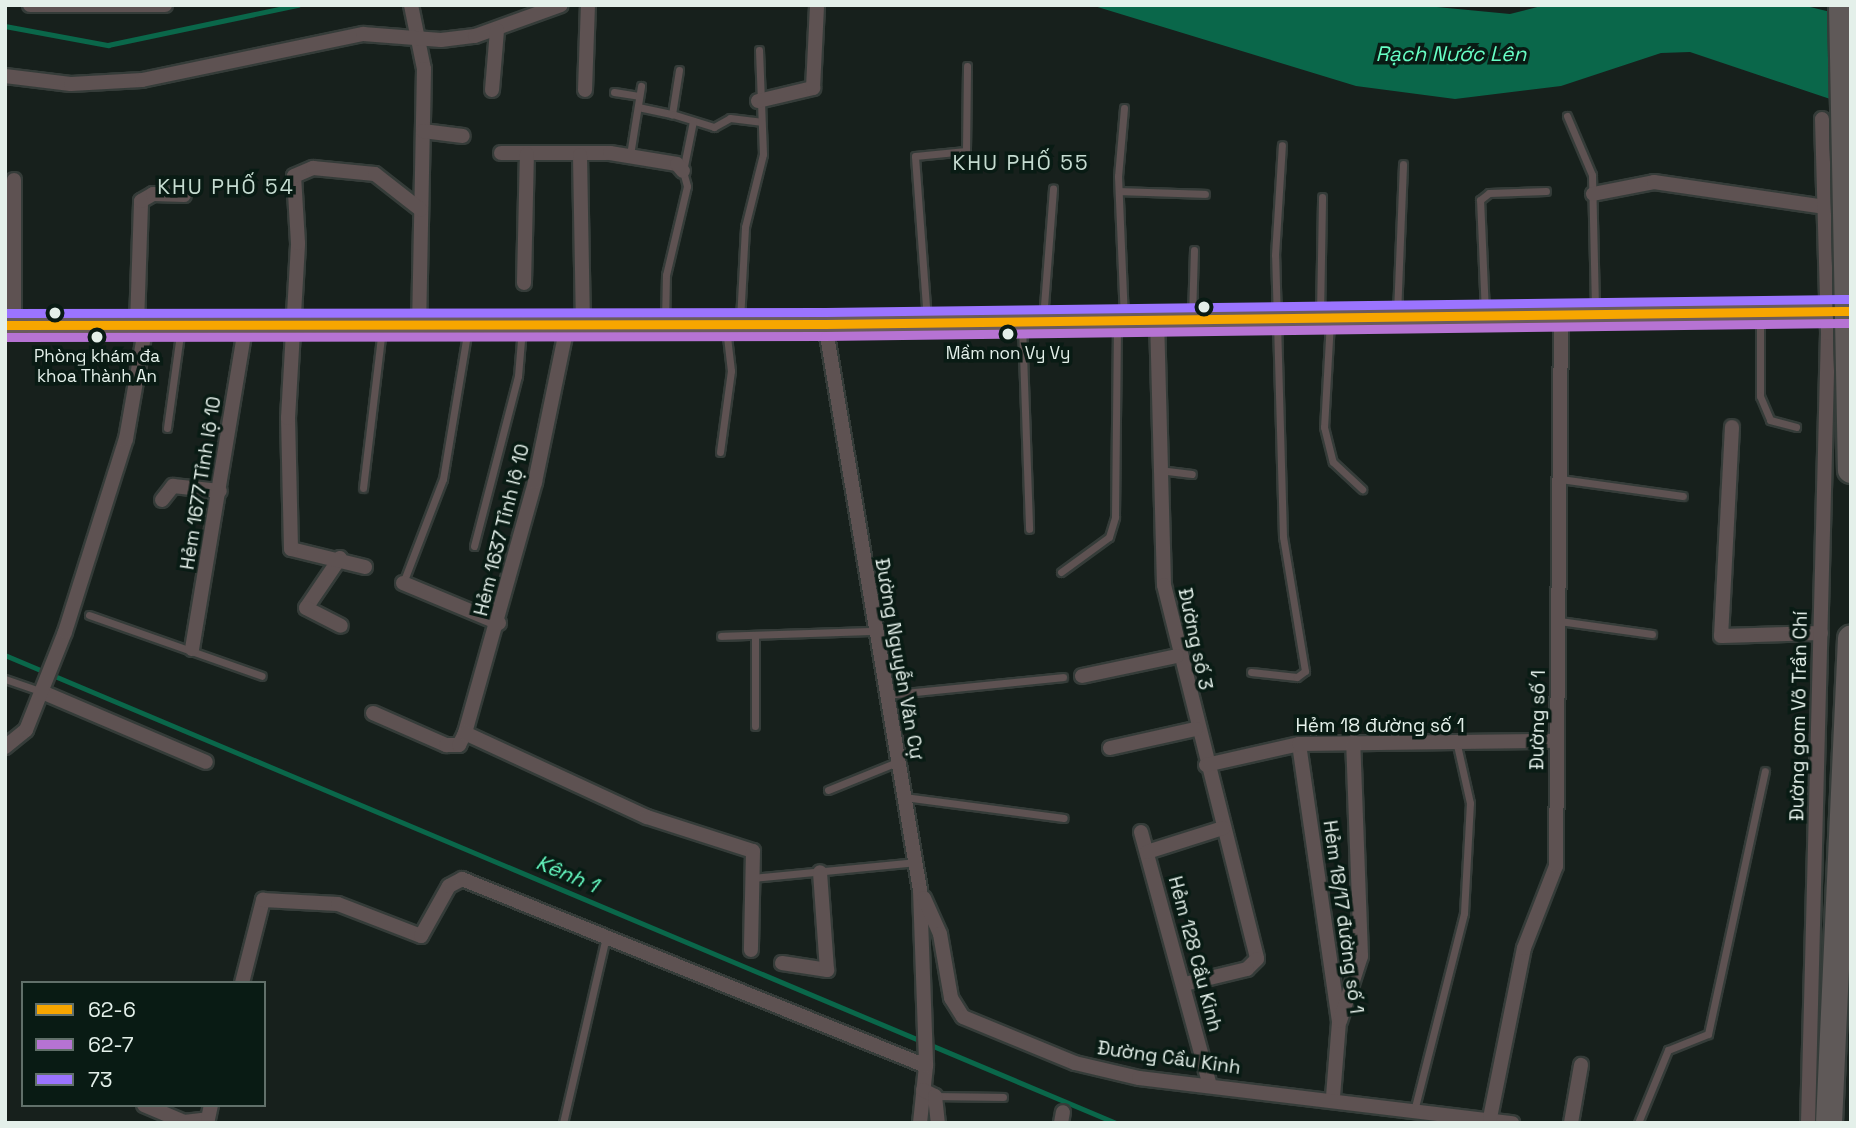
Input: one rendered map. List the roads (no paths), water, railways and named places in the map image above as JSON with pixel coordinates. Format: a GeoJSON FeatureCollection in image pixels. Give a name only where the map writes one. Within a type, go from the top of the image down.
{"type":"FeatureCollection","features":[{"type":"Feature","properties":{"kind":"highway"},"geometry":{"type":"LineString","coordinates":[[1842,5],[1851,470]]}},
{"type":"Feature","properties":{"kind":"highway"},"geometry":{"type":"LineString","coordinates":[[1829,1123],[1851,638]]}},
{"type":"Feature","properties":{"kind":"main road"},"geometry":{"type":"LineString","coordinates":[[9,325],[468,320],[825,324],[1397,314],[1839,311]]}},
{"type":"Feature","properties":{"kind":"street"},"geometry":{"type":"LineString","coordinates":[[31,5],[165,5]]}},
{"type":"Feature","properties":{"kind":"street"},"geometry":{"type":"LineString","coordinates":[[5,76],[71,84],[142,80],[363,34],[418,38],[498,30],[561,5]]}},
{"type":"Feature","properties":{"kind":"street"},"geometry":{"type":"LineString","coordinates":[[585,90],[588,5]]}},
{"type":"Feature","properties":{"kind":"street"},"geometry":{"type":"LineString","coordinates":[[758,101],[813,88],[817,5]]}},
{"type":"Feature","properties":{"kind":"street"},"geometry":{"type":"LineString","coordinates":[[412,12],[418,38],[422,131],[419,321]]}},
{"type":"Feature","properties":{"kind":"street"},"geometry":{"type":"LineString","coordinates":[[492,90],[498,30]]}},
{"type":"Feature","properties":{"kind":"street","name":"Đường gom Võ Trần Chí"},"geometry":{"type":"LineString","coordinates":[[1808,1123],[1821,633],[1839,311],[1825,207],[1822,119]]}},
{"type":"Feature","properties":{"kind":"street"},"geometry":{"type":"LineString","coordinates":[[422,131],[463,136]]}},
{"type":"Feature","properties":{"kind":"street"},"geometry":{"type":"LineString","coordinates":[[501,153],[630,155],[677,164],[683,171]]}},
{"type":"Feature","properties":{"kind":"street"},"geometry":{"type":"LineString","coordinates":[[524,283],[527,154]]}},
{"type":"Feature","properties":{"kind":"street","name":"Hẻm 1637 Tỉnh lộ 10"},"geometry":{"type":"LineString","coordinates":[[462,739],[499,623],[575,321],[580,155]]}},
{"type":"Feature","properties":{"kind":"street"},"geometry":{"type":"LineString","coordinates":[[365,567],[341,558],[291,549],[296,170],[375,174],[421,210]]}},
{"type":"Feature","properties":{"kind":"street"},"geometry":{"type":"LineString","coordinates":[[9,325],[14,180]]}},
{"type":"Feature","properties":{"kind":"street"},"geometry":{"type":"LineString","coordinates":[[1593,194],[1654,182],[1825,207]]}},
{"type":"Feature","properties":{"kind":"street"},"geometry":{"type":"LineString","coordinates":[[5,747],[26,730],[55,658],[125,439],[142,324],[141,201],[153,194],[184,195]]}},
{"type":"Feature","properties":{"kind":"street","name":"Đường số 1"},"geometry":{"type":"LineString","coordinates":[[1490,1118],[1524,948],[1556,866],[1561,312]]}},
{"type":"Feature","properties":{"kind":"street","name":"Đường số 3"},"geometry":{"type":"LineString","coordinates":[[1157,318],[1158,470],[1164,585],[1177,656],[1257,959],[1247,969],[1185,984]]}},
{"type":"Feature","properties":{"kind":"street","name":"Hẻm 1677 Tỉnh lộ 10"},"geometry":{"type":"LineString","coordinates":[[192,649],[246,322]]}},
{"type":"Feature","properties":{"kind":"street","name":"Đường Nguyễn Văn Cự"},"geometry":{"type":"LineString","coordinates":[[825,324],[885,695],[920,890],[929,1093]]}},
{"type":"Feature","properties":{"kind":"street"},"geometry":{"type":"LineString","coordinates":[[1732,427],[1721,636],[1821,633]]}},
{"type":"Feature","properties":{"kind":"street"},"geometry":{"type":"LineString","coordinates":[[162,500],[173,486],[220,491]]}},
{"type":"Feature","properties":{"kind":"street"},"geometry":{"type":"LineString","coordinates":[[341,558],[306,607],[341,626]]}},
{"type":"Feature","properties":{"kind":"street"},"geometry":{"type":"LineString","coordinates":[[403,583],[499,623]]}},
{"type":"Feature","properties":{"kind":"street"},"geometry":{"type":"LineString","coordinates":[[1082,676],[1177,656]]}},
{"type":"Feature","properties":{"kind":"street"},"geometry":{"type":"LineString","coordinates":[[42,691],[206,762]]}},
{"type":"Feature","properties":{"kind":"street"},"geometry":{"type":"LineString","coordinates":[[373,713],[462,739],[647,817],[753,852],[751,950]]}},
{"type":"Feature","properties":{"kind":"street"},"geometry":{"type":"LineString","coordinates":[[1110,748],[1196,729]]}},
{"type":"Feature","properties":{"kind":"street","name":"Hẻm 18 đường số 1"},"geometry":{"type":"LineString","coordinates":[[1206,765],[1299,744],[1353,742],[1457,745],[1557,741]]}},
{"type":"Feature","properties":{"kind":"street"},"geometry":{"type":"LineString","coordinates":[[1339,1022],[1361,957],[1353,742]]}},
{"type":"Feature","properties":{"kind":"street","name":"Hẻm 18/17 đường số 1"},"geometry":{"type":"LineString","coordinates":[[1299,744],[1339,1022],[1332,1097]]}},
{"type":"Feature","properties":{"kind":"street"},"geometry":{"type":"LineString","coordinates":[[1147,852],[1223,828]]}},
{"type":"Feature","properties":{"kind":"street","name":"Hẻm 128 Cầu Kinh"},"geometry":{"type":"LineString","coordinates":[[1141,832],[1185,984],[1210,1086]]}},
{"type":"Feature","properties":{"kind":"street"},"geometry":{"type":"LineString","coordinates":[[782,963],[827,970],[820,872]]}},
{"type":"Feature","properties":{"kind":"street"},"geometry":{"type":"LineString","coordinates":[[242,981],[256,914],[263,900],[274,897],[338,904],[421,936],[449,886],[462,879],[607,933],[926,1066]]}},
{"type":"Feature","properties":{"kind":"street","name":"Đường Cầu Kinh"},"geometry":{"type":"LineString","coordinates":[[920,890],[940,934],[951,998],[963,1017],[1075,1063],[1210,1086],[1415,1107],[1512,1123]]}},
{"type":"Feature","properties":{"kind":"street"},"geometry":{"type":"LineString","coordinates":[[1571,1123],[1581,1065]]}},
{"type":"Feature","properties":{"kind":"street"},"geometry":{"type":"LineString","coordinates":[[920,1123],[929,1093]]}},
{"type":"Feature","properties":{"kind":"street"},"geometry":{"type":"LineString","coordinates":[[929,1093],[938,1123]]}},
{"type":"Feature","properties":{"kind":"street"},"geometry":{"type":"LineString","coordinates":[[149,1107],[184,1122],[208,1119],[211,1107]]}},
{"type":"Feature","properties":{"kind":"lane"},"geometry":{"type":"LineString","coordinates":[[720,452],[731,371],[732,324],[745,227],[763,154],[758,101],[759,50]]}},
{"type":"Feature","properties":{"kind":"lane"},"geometry":{"type":"LineString","coordinates":[[927,322],[915,156],[966,151],[967,66]]}},
{"type":"Feature","properties":{"kind":"lane"},"geometry":{"type":"LineString","coordinates":[[672,114],[680,71]]}},
{"type":"Feature","properties":{"kind":"lane"},"geometry":{"type":"LineString","coordinates":[[630,155],[641,86]]}},
{"type":"Feature","properties":{"kind":"lane"},"geometry":{"type":"LineString","coordinates":[[614,92],[639,96]]}},
{"type":"Feature","properties":{"kind":"lane"},"geometry":{"type":"LineString","coordinates":[[638,107],[714,127],[730,118],[761,122]]}},
{"type":"Feature","properties":{"kind":"lane"},"geometry":{"type":"LineString","coordinates":[[1061,572],[1109,537],[1115,516],[1121,319],[1120,191],[1124,108]]}},
{"type":"Feature","properties":{"kind":"lane"},"geometry":{"type":"LineString","coordinates":[[1567,116],[1592,175],[1595,312]]}},
{"type":"Feature","properties":{"kind":"lane"},"geometry":{"type":"LineString","coordinates":[[665,323],[669,255],[687,186],[683,171],[693,121]]}},
{"type":"Feature","properties":{"kind":"lane"},"geometry":{"type":"LineString","coordinates":[[1251,672],[1297,677],[1305,671],[1283,537],[1275,211],[1282,145]]}},
{"type":"Feature","properties":{"kind":"lane"},"geometry":{"type":"LineString","coordinates":[[1397,314],[1403,164]]}},
{"type":"Feature","properties":{"kind":"lane"},"geometry":{"type":"LineString","coordinates":[[1029,530],[1032,320],[1053,188]]}},
{"type":"Feature","properties":{"kind":"lane"},"geometry":{"type":"LineString","coordinates":[[1120,191],[1205,194]]}},
{"type":"Feature","properties":{"kind":"lane"},"geometry":{"type":"LineString","coordinates":[[1485,313],[1480,200],[1489,193],[1546,191]]}},
{"type":"Feature","properties":{"kind":"lane"},"geometry":{"type":"LineString","coordinates":[[1322,197],[1324,427],[1333,462],[1362,489]]}},
{"type":"Feature","properties":{"kind":"lane"},"geometry":{"type":"LineString","coordinates":[[1192,318],[1194,250]]}},
{"type":"Feature","properties":{"kind":"lane"},"geometry":{"type":"LineString","coordinates":[[1760,311],[1760,396],[1770,420],[1796,428]]}},
{"type":"Feature","properties":{"kind":"lane"},"geometry":{"type":"LineString","coordinates":[[403,583],[443,479],[468,320]]}},
{"type":"Feature","properties":{"kind":"lane"},"geometry":{"type":"LineString","coordinates":[[474,546],[518,376],[523,320]]}},
{"type":"Feature","properties":{"kind":"lane"},"geometry":{"type":"LineString","coordinates":[[363,488],[381,380],[382,321]]}},
{"type":"Feature","properties":{"kind":"lane"},"geometry":{"type":"LineString","coordinates":[[167,428],[182,323]]}},
{"type":"Feature","properties":{"kind":"lane"},"geometry":{"type":"LineString","coordinates":[[1158,470],[1192,474]]}},
{"type":"Feature","properties":{"kind":"lane"},"geometry":{"type":"LineString","coordinates":[[1560,479],[1683,496]]}},
{"type":"Feature","properties":{"kind":"lane"},"geometry":{"type":"LineString","coordinates":[[89,615],[192,649],[262,676]]}},
{"type":"Feature","properties":{"kind":"lane"},"geometry":{"type":"LineString","coordinates":[[1559,621],[1652,634]]}},
{"type":"Feature","properties":{"kind":"lane"},"geometry":{"type":"LineString","coordinates":[[721,636],[875,631]]}},
{"type":"Feature","properties":{"kind":"lane"},"geometry":{"type":"LineString","coordinates":[[755,636],[755,726]]}},
{"type":"Feature","properties":{"kind":"lane"},"geometry":{"type":"LineString","coordinates":[[885,695],[1063,677]]}},
{"type":"Feature","properties":{"kind":"lane"},"geometry":{"type":"LineString","coordinates":[[5,679],[42,691]]}},
{"type":"Feature","properties":{"kind":"lane"},"geometry":{"type":"LineString","coordinates":[[1415,1107],[1464,913],[1469,803],[1457,745]]}},
{"type":"Feature","properties":{"kind":"lane"},"geometry":{"type":"LineString","coordinates":[[828,790],[897,762]]}},
{"type":"Feature","properties":{"kind":"lane"},"geometry":{"type":"LineString","coordinates":[[1638,1123],[1668,1050],[1708,1034],[1765,771]]}},
{"type":"Feature","properties":{"kind":"lane"},"geometry":{"type":"LineString","coordinates":[[904,797],[1065,818]]}},
{"type":"Feature","properties":{"kind":"lane"},"geometry":{"type":"LineString","coordinates":[[753,878],[916,862]]}},
{"type":"Feature","properties":{"kind":"lane"},"geometry":{"type":"LineString","coordinates":[[563,1123],[607,933]]}},
{"type":"Feature","properties":{"kind":"lane"},"geometry":{"type":"LineString","coordinates":[[929,1093],[1003,1097]]}},
{"type":"Feature","properties":{"kind":"water","name":"Rạch Nước Lên"},"geometry":{"type":"Polygon","coordinates":[[[1091,5],[1416,5],[1510,14],[1545,5],[1802,5],[1851,17],[1851,106],[1690,52],[1661,53],[1561,86],[1455,99],[1356,86],[1091,5]]]}},
{"type":"Feature","properties":{"kind":"waterway"},"geometry":{"type":"LineString","coordinates":[[5,26],[108,45],[298,5]]}},
{"type":"Feature","properties":{"kind":"waterway","name":"Kênh 1"},"geometry":{"type":"LineString","coordinates":[[5,655],[1116,1123]]}},
{"type":"Feature","properties":{"kind":"place","name":"Mầm non Vy Vy"},"geometry":{"type":"Point","coordinates":[1008,334]}},
{"type":"Feature","properties":{"kind":"place","name":"Phòng khám đa khoa Thành An"},"geometry":{"type":"Point","coordinates":[97,337]}},
{"type":"Feature","properties":{"kind":"district","name":"KHU PHỐ 55"},"geometry":{"type":"Point","coordinates":[1021,163]}},
{"type":"Feature","properties":{"kind":"district","name":"KHU PHỐ 54"},"geometry":{"type":"Point","coordinates":[226,187]}}]}
